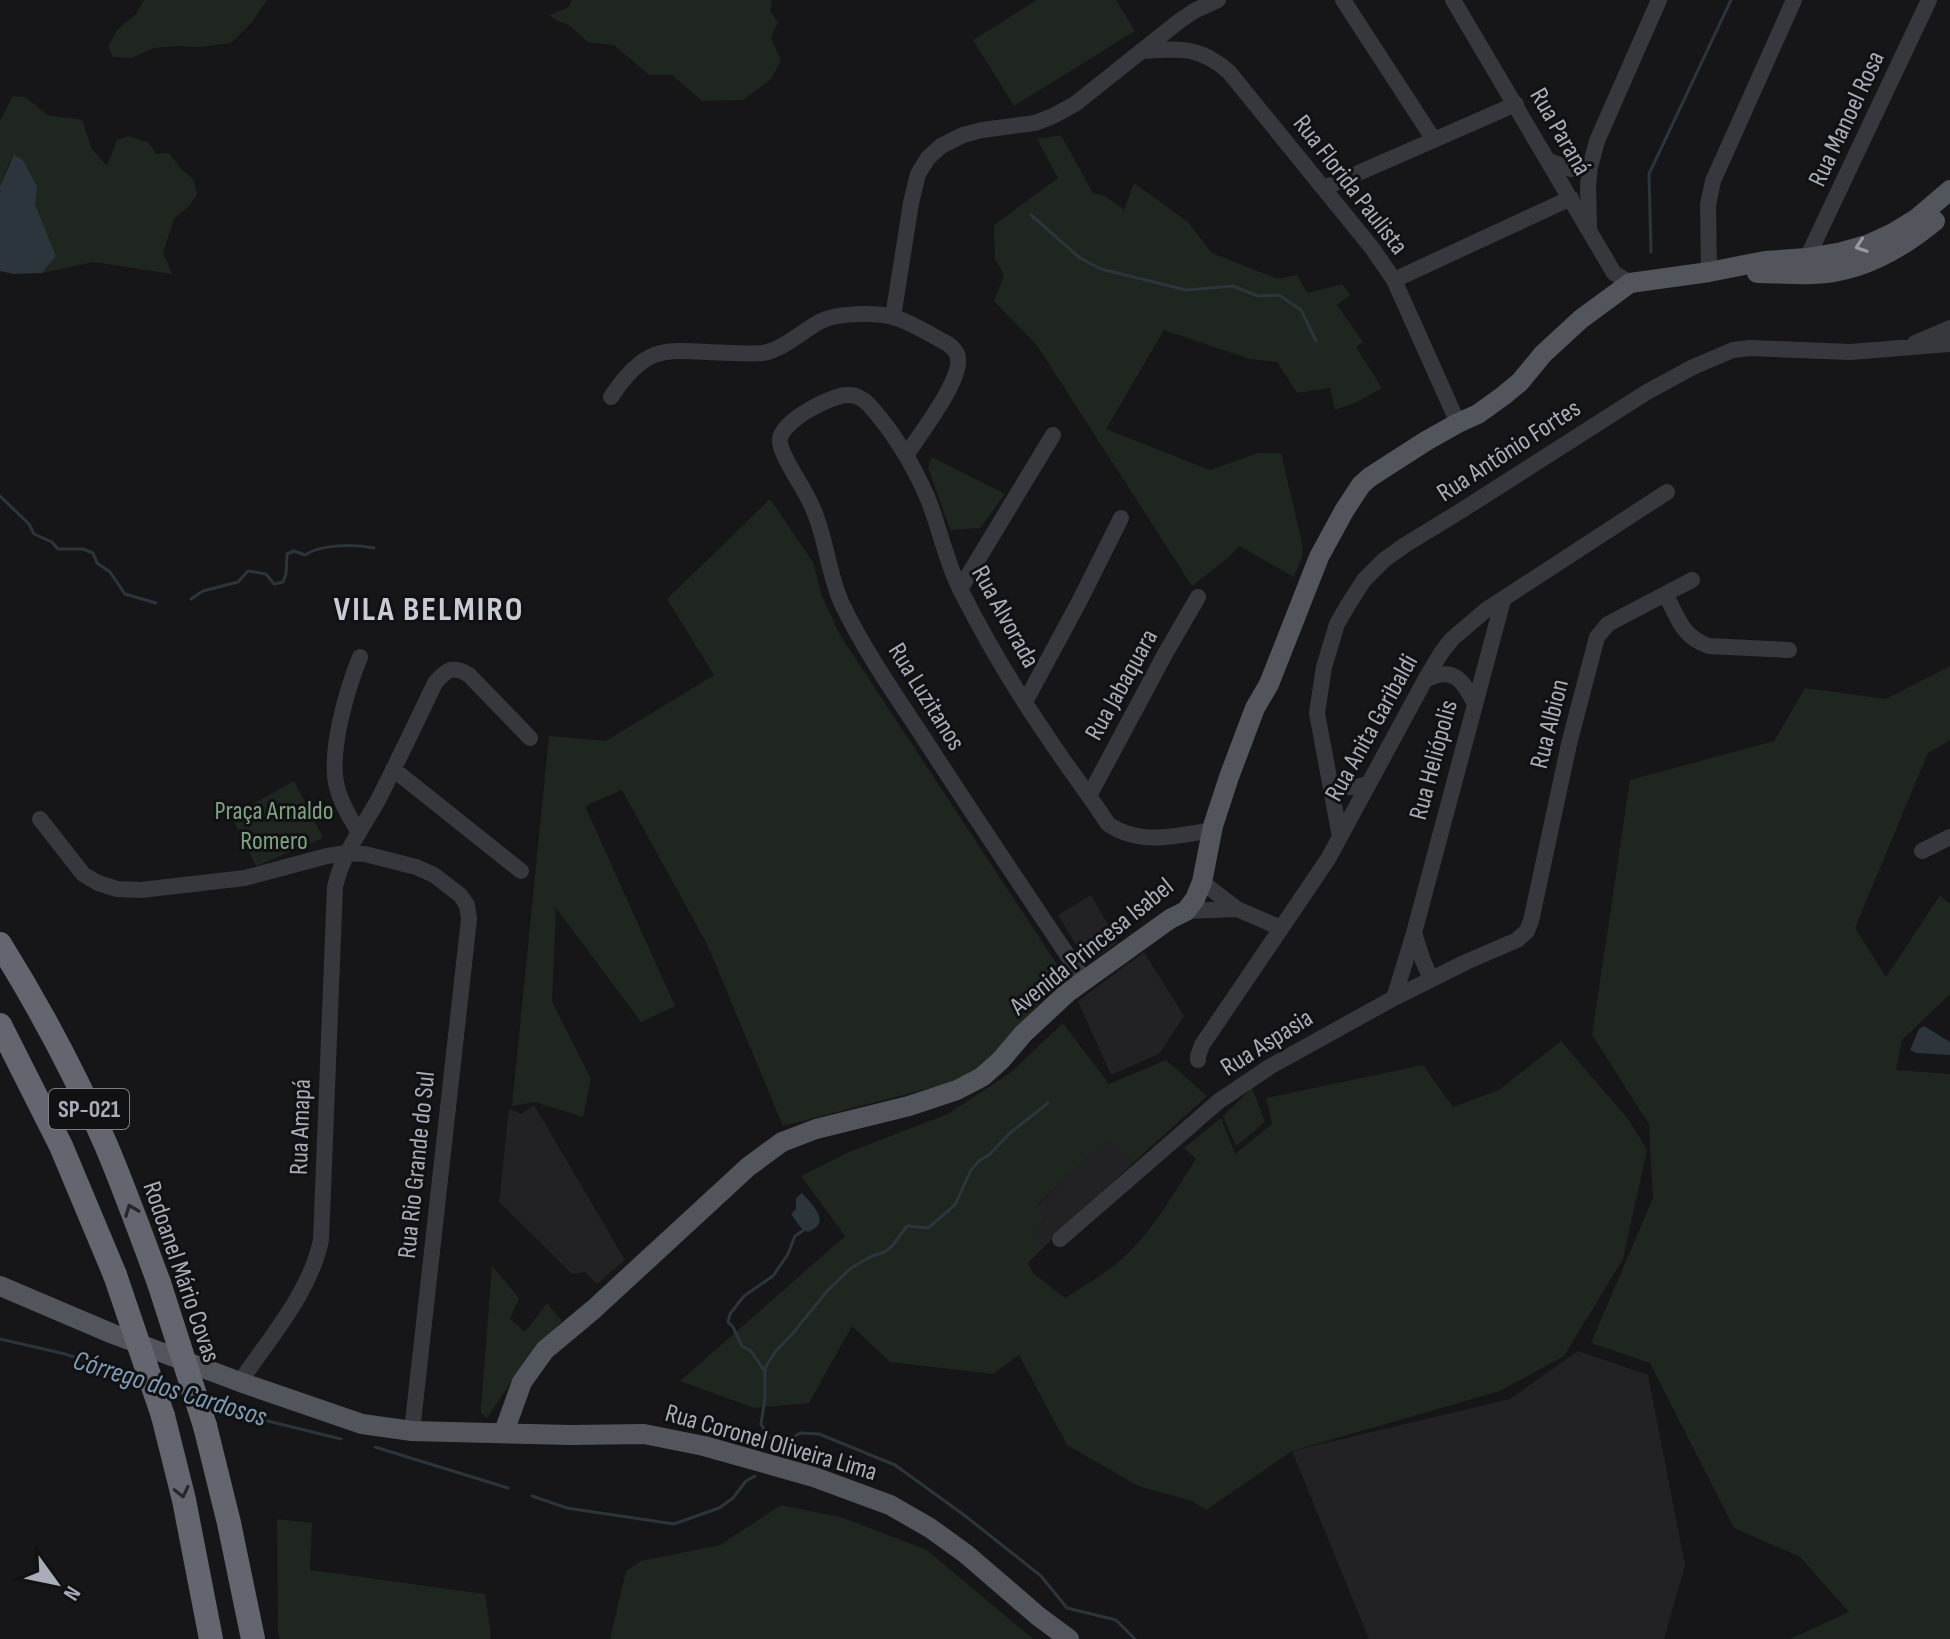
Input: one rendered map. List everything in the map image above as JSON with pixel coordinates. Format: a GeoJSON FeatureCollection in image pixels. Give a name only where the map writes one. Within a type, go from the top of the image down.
{"type":"FeatureCollection","features":[{"type":"Feature","properties":{"kind":"highway","name":"Rodoanel Mário Covas"},"geometry":{"type":"LineString","coordinates":[[0,944],[25,984],[106,1145],[159,1283],[205,1426],[253,1639]]}},
{"type":"Feature","properties":{"kind":"highway","name":"SP-021"},"geometry":{"type":"LineString","coordinates":[[0,1025],[61,1146],[115,1275],[163,1416],[184,1500],[211,1639]]}},
{"type":"Feature","properties":{"kind":"main road","name":"Avenida Princesa Isabel"},"geometry":{"type":"LineString","coordinates":[[504,1432],[522,1382],[545,1350],[748,1167],[782,1142],[816,1129],[909,1106],[957,1090],[982,1077],[1067,993],[1170,919],[1186,911],[1202,882],[1212,830],[1229,777],[1297,608],[1319,557],[1344,511],[1370,477],[1503,396],[1581,319],[1630,283],[1765,261],[1807,258],[1867,245],[1916,219],[1950,190]]}},
{"type":"Feature","properties":{"kind":"main road","name":"Avenida Princesa Isabel"},"geometry":{"type":"LineString","coordinates":[[1709,272],[1815,275],[1852,269],[1907,242],[1950,208]]}},
{"type":"Feature","properties":{"kind":"main road","name":"Rua Coronel Oliveira Lima"},"geometry":{"type":"LineString","coordinates":[[0,1286],[113,1334],[362,1424],[412,1431],[644,1434],[719,1450],[814,1477],[890,1505],[930,1528],[1069,1639]]}},
{"type":"Feature","properties":{"kind":"street"},"geometry":{"type":"LineString","coordinates":[[893,317],[911,203],[918,174],[928,158],[941,146],[963,135],[1035,123],[1053,116],[1075,104],[1194,11],[1218,0]]}},
{"type":"Feature","properties":{"kind":"street"},"geometry":{"type":"LineString","coordinates":[[1343,0],[1434,140]]}},
{"type":"Feature","properties":{"kind":"street","name":"Rua Paraná"},"geometry":{"type":"LineString","coordinates":[[1453,0],[1614,273],[1630,283]]}},
{"type":"Feature","properties":{"kind":"street"},"geometry":{"type":"LineString","coordinates":[[1589,230],[1590,167],[1603,128],[1659,0]]}},
{"type":"Feature","properties":{"kind":"street"},"geometry":{"type":"LineString","coordinates":[[1709,272],[1708,205],[1713,181],[1794,0]]}},
{"type":"Feature","properties":{"kind":"street","name":"Rua Manoel Rosa"},"geometry":{"type":"LineString","coordinates":[[1807,258],[1929,0]]}},
{"type":"Feature","properties":{"kind":"street","name":"Rua Florida Paulista"},"geometry":{"type":"LineString","coordinates":[[1141,51],[1183,49],[1209,57],[1221,65],[1324,188],[1394,280],[1458,423]]}},
{"type":"Feature","properties":{"kind":"street"},"geometry":{"type":"LineString","coordinates":[[1324,188],[1516,104]]}},
{"type":"Feature","properties":{"kind":"street"},"geometry":{"type":"LineString","coordinates":[[1549,161],[1571,169],[1590,167]]}},
{"type":"Feature","properties":{"kind":"street"},"geometry":{"type":"LineString","coordinates":[[1394,280],[1571,198]]}},
{"type":"Feature","properties":{"kind":"street"},"geometry":{"type":"LineString","coordinates":[[611,397],[630,372],[649,355],[675,350],[763,353],[783,345],[824,319],[841,314],[893,317],[948,344],[959,358],[946,396],[907,454]]}},
{"type":"Feature","properties":{"kind":"street"},"geometry":{"type":"LineString","coordinates":[[1903,348],[1950,328]]}},
{"type":"Feature","properties":{"kind":"street","name":"Rua Antônio Fortes"},"geometry":{"type":"LineString","coordinates":[[1340,837],[1317,713],[1324,667],[1337,624],[1364,580],[1384,560],[1647,392],[1733,350],[1850,352],[1950,344]]}},
{"type":"Feature","properties":{"kind":"street","name":"Rua Alvorada"},"geometry":{"type":"LineString","coordinates":[[794,421],[829,399],[855,395],[867,403],[897,438],[928,500],[953,574],[993,650],[1044,732],[1108,824],[1137,837],[1212,830]]}},
{"type":"Feature","properties":{"kind":"street","name":"Rua Luzitanos"},"geometry":{"type":"LineString","coordinates":[[794,421],[783,431],[781,445],[817,519],[841,602],[894,692],[1084,980]]}},
{"type":"Feature","properties":{"kind":"street"},"geometry":{"type":"LineString","coordinates":[[960,589],[1053,435]]}},
{"type":"Feature","properties":{"kind":"street","name":"Rua Anita Garibaldi"},"geometry":{"type":"LineString","coordinates":[[1198,1060],[1202,1045],[1312,885],[1425,680],[1452,639],[1486,610],[1667,492]]}},
{"type":"Feature","properties":{"kind":"street"},"geometry":{"type":"LineString","coordinates":[[1025,702],[1121,518]]}},
{"type":"Feature","properties":{"kind":"street","name":"Rua Albion"},"geometry":{"type":"LineString","coordinates":[[1527,931],[1569,744],[1597,637],[1608,624],[1692,580]]}},
{"type":"Feature","properties":{"kind":"street"},"geometry":{"type":"LineString","coordinates":[[1666,595],[1683,628],[1698,643],[1789,650]]}},
{"type":"Feature","properties":{"kind":"street","name":"Rua Jabaquara"},"geometry":{"type":"LineString","coordinates":[[1089,796],[1198,597]]}},
{"type":"Feature","properties":{"kind":"street","name":"Rua Heliópolis"},"geometry":{"type":"LineString","coordinates":[[1394,998],[1503,600]]}},
{"type":"Feature","properties":{"kind":"street"},"geometry":{"type":"LineString","coordinates":[[359,833],[336,786],[336,761],[338,732],[351,679],[360,657]]}},
{"type":"Feature","properties":{"kind":"street","name":"Rua Amapá"},"geometry":{"type":"LineString","coordinates":[[240,1382],[302,1291],[318,1257],[335,887],[346,853],[393,769],[435,683],[444,672],[460,670],[469,675],[530,738]]}},
{"type":"Feature","properties":{"kind":"street"},"geometry":{"type":"LineString","coordinates":[[1425,680],[1435,675],[1453,675],[1463,683],[1474,702]]}},
{"type":"Feature","properties":{"kind":"street"},"geometry":{"type":"LineString","coordinates":[[393,769],[521,871]]}},
{"type":"Feature","properties":{"kind":"street"},"geometry":{"type":"LineString","coordinates":[[1331,787],[1368,784]]}},
{"type":"Feature","properties":{"kind":"street"},"geometry":{"type":"LineString","coordinates":[[40,819],[83,874],[117,889],[141,890],[245,878],[346,853]]}},
{"type":"Feature","properties":{"kind":"street"},"geometry":{"type":"LineString","coordinates":[[1922,851],[1950,837]]}},
{"type":"Feature","properties":{"kind":"street","name":"Rua Rio Grande do Sul"},"geometry":{"type":"LineString","coordinates":[[346,853],[385,858],[434,875],[460,895],[467,905],[469,919],[412,1431]]}},
{"type":"Feature","properties":{"kind":"street"},"geometry":{"type":"LineString","coordinates":[[1202,882],[1237,909],[1281,928]]}},
{"type":"Feature","properties":{"kind":"street"},"geometry":{"type":"LineString","coordinates":[[1186,911],[1237,909]]}},
{"type":"Feature","properties":{"kind":"street","name":"Rua Aspasia"},"geometry":{"type":"LineString","coordinates":[[1060,1239],[1222,1099],[1271,1066],[1431,979],[1517,940],[1527,931]]}},
{"type":"Feature","properties":{"kind":"street"},"geometry":{"type":"LineString","coordinates":[[1414,933],[1431,979]]}},
{"type":"Feature","properties":{"kind":"shaded area"},"geometry":{"type":"Polygon","coordinates":[[[14,155],[23,160],[37,187],[35,204],[56,256],[42,273],[0,271],[0,186],[14,155]]]}},
{"type":"Feature","properties":{"kind":"shaded area"},"geometry":{"type":"Polygon","coordinates":[[[1091,895],[1118,942],[1094,959],[1083,956],[1058,915],[1091,895]]]}},
{"type":"Feature","properties":{"kind":"shaded area"},"geometry":{"type":"Polygon","coordinates":[[[1144,952],[1184,1016],[1159,1054],[1111,1075],[1078,1001],[1144,952]]]}},
{"type":"Feature","properties":{"kind":"shaded area"},"geometry":{"type":"Polygon","coordinates":[[[1924,1026],[1950,1042],[1950,1055],[1910,1050],[1919,1029],[1924,1026]]]}},
{"type":"Feature","properties":{"kind":"shaded area"},"geometry":{"type":"Polygon","coordinates":[[[534,1105],[625,1260],[597,1284],[585,1272],[572,1274],[499,1202],[509,1109],[521,1114],[534,1105]]]}},
{"type":"Feature","properties":{"kind":"shaded area"},"geometry":{"type":"Polygon","coordinates":[[[1109,1136],[1133,1163],[1044,1247],[1031,1233],[1046,1218],[1036,1207],[1109,1136]]]}},
{"type":"Feature","properties":{"kind":"shaded area"},"geometry":{"type":"Polygon","coordinates":[[[802,1193],[820,1219],[819,1224],[808,1232],[791,1214],[796,1209],[796,1198],[802,1193]]]}},
{"type":"Feature","properties":{"kind":"shaded area"},"geometry":{"type":"Polygon","coordinates":[[[1578,1351],[1648,1375],[1685,1565],[1664,1639],[1369,1639],[1292,1451],[1510,1399],[1578,1351]]]}},
{"type":"Feature","properties":{"kind":"green space"},"geometry":{"type":"Polygon","coordinates":[[[144,0],[267,0],[252,22],[231,43],[154,48],[132,58],[113,57],[108,46],[118,29],[136,14],[144,0]]]}},
{"type":"Feature","properties":{"kind":"green space"},"geometry":{"type":"Polygon","coordinates":[[[572,0],[772,0],[770,11],[778,22],[771,38],[781,61],[770,80],[743,100],[702,101],[672,75],[649,75],[614,45],[588,42],[569,25],[549,15],[568,8],[572,0]]]}},
{"type":"Feature","properties":{"kind":"green space"},"geometry":{"type":"Polygon","coordinates":[[[1037,0],[1116,0],[1135,31],[1014,106],[973,40],[1037,0]]]}},
{"type":"Feature","properties":{"kind":"green space"},"geometry":{"type":"Polygon","coordinates":[[[13,96],[26,97],[47,115],[82,120],[92,149],[107,166],[117,140],[129,136],[149,143],[156,154],[169,153],[193,179],[197,194],[174,219],[163,252],[172,274],[93,262],[42,273],[56,256],[35,204],[10,161],[0,186],[0,121],[13,96]]]}},
{"type":"Feature","properties":{"kind":"green space"},"geometry":{"type":"Polygon","coordinates":[[[1061,135],[1093,193],[1105,196],[1124,210],[1134,183],[1188,222],[1212,253],[1278,279],[1297,275],[1307,293],[1342,284],[1350,295],[1337,305],[1363,342],[1356,347],[1382,388],[1359,401],[1335,410],[1330,388],[1297,393],[1277,362],[1250,359],[1164,330],[1106,429],[1210,470],[1258,453],[1281,453],[1302,543],[1303,554],[1294,577],[1239,546],[1192,586],[1038,347],[994,301],[1004,275],[995,259],[994,225],[1058,178],[1037,139],[1061,135]]]}},
{"type":"Feature","properties":{"kind":"green space"},"geometry":{"type":"Polygon","coordinates":[[[932,457],[1005,494],[980,528],[950,530],[928,467],[932,457]]]}},
{"type":"Feature","properties":{"kind":"green space"},"geometry":{"type":"Polygon","coordinates":[[[770,499],[813,562],[822,596],[840,635],[1064,975],[973,1077],[783,1126],[707,944],[622,790],[585,806],[675,1006],[641,1022],[556,908],[552,1002],[591,1079],[583,1117],[535,1102],[512,1106],[549,736],[606,741],[714,675],[667,599],[770,499]]]}},
{"type":"Feature","properties":{"kind":"green space"},"geometry":{"type":"Polygon","coordinates":[[[1950,666],[1950,740],[1928,753],[1855,928],[1886,977],[1940,895],[1950,904],[1950,994],[1902,1040],[1896,1070],[1950,1074],[1950,1639],[1790,1639],[1849,1612],[1800,1557],[1734,1528],[1650,1363],[1591,1343],[1653,1198],[1649,1124],[1592,1035],[1630,780],[1774,741],[1805,688],[1886,699],[1950,666]]]}},
{"type":"Feature","properties":{"kind":"green space","name":"Praça Arnaldo Romero"},"geometry":{"type":"Polygon","coordinates":[[[294,781],[323,838],[256,866],[231,816],[294,781]]]}},
{"type":"Feature","properties":{"kind":"green space"},"geometry":{"type":"Polygon","coordinates":[[[1063,1023],[1109,1084],[1166,1060],[1207,1096],[1133,1163],[1109,1137],[1036,1206],[1046,1218],[1032,1233],[1044,1247],[1028,1263],[1034,1274],[1065,1298],[1112,1267],[1146,1233],[1196,1159],[1184,1148],[1221,1118],[1235,1154],[1272,1124],[1266,1098],[1423,1065],[1453,1107],[1499,1090],[1561,1041],[1629,1120],[1647,1150],[1623,1259],[1564,1356],[1500,1391],[1292,1451],[1206,1510],[1192,1501],[1138,1486],[1067,1445],[1019,1355],[993,1374],[890,1362],[852,1326],[809,1403],[754,1408],[680,1381],[845,1236],[801,1176],[849,1152],[948,1114],[1010,1073],[1063,1023]]]}},
{"type":"Feature","properties":{"kind":"green space"},"geometry":{"type":"Polygon","coordinates":[[[1252,1088],[1265,1122],[1236,1146],[1223,1116],[1252,1088]]]}},
{"type":"Feature","properties":{"kind":"green space"},"geometry":{"type":"Polygon","coordinates":[[[492,1266],[519,1298],[510,1319],[525,1332],[547,1303],[562,1321],[518,1372],[487,1418],[481,1413],[481,1408],[492,1266]]]}},
{"type":"Feature","properties":{"kind":"green space"},"geometry":{"type":"Polygon","coordinates":[[[781,1505],[844,1518],[927,1550],[1033,1639],[610,1639],[626,1571],[641,1561],[720,1545],[781,1505]]]}},
{"type":"Feature","properties":{"kind":"green space"},"geometry":{"type":"Polygon","coordinates":[[[277,1519],[312,1523],[310,1570],[485,1594],[490,1639],[280,1639],[277,1519]]]}},
{"type":"Feature","properties":{"kind":"waterway"},"geometry":{"type":"LineString","coordinates":[[1651,252],[1649,174],[1731,0]]}},
{"type":"Feature","properties":{"kind":"waterway"},"geometry":{"type":"LineString","coordinates":[[1031,215],[1080,258],[1101,269],[1186,290],[1233,286],[1258,296],[1279,295],[1301,310],[1316,341]]}},
{"type":"Feature","properties":{"kind":"waterway"},"geometry":{"type":"LineString","coordinates":[[0,496],[29,524],[34,534],[52,542],[58,549],[83,549],[93,553],[97,563],[110,572],[125,594],[156,603]]}},
{"type":"Feature","properties":{"kind":"waterway"},"geometry":{"type":"LineString","coordinates":[[191,599],[203,591],[238,582],[248,571],[266,574],[274,584],[283,582],[287,554],[294,551],[305,555],[338,546],[374,548]]}},
{"type":"Feature","properties":{"kind":"waterway"},"geometry":{"type":"LineString","coordinates":[[1048,1103],[980,1160],[971,1170],[955,1205],[928,1228],[907,1226],[885,1252],[851,1268],[828,1290],[765,1368],[761,1424],[777,1447],[800,1433],[819,1434],[895,1465],[1041,1576],[1067,1608],[1116,1620],[1135,1639]]}},
{"type":"Feature","properties":{"kind":"waterway"},"geometry":{"type":"LineString","coordinates":[[763,1369],[751,1351],[742,1346],[728,1322],[730,1314],[744,1296],[773,1276],[788,1254],[795,1236],[804,1230]]}},
{"type":"Feature","properties":{"kind":"waterway","name":"Córrego dos Cardosos"},"geometry":{"type":"LineString","coordinates":[[0,1339],[65,1354],[139,1378]]}},
{"type":"Feature","properties":{"kind":"waterway","name":"Córrego dos Cardosos"},"geometry":{"type":"LineString","coordinates":[[165,1387],[184,1394]]}},
{"type":"Feature","properties":{"kind":"waterway","name":"Córrego dos Cardosos"},"geometry":{"type":"LineString","coordinates":[[210,1404],[341,1439]]}},
{"type":"Feature","properties":{"kind":"waterway","name":"Córrego dos Cardosos"},"geometry":{"type":"LineString","coordinates":[[375,1447],[508,1488]]}},
{"type":"Feature","properties":{"kind":"waterway","name":"Córrego dos Cardosos"},"geometry":{"type":"LineString","coordinates":[[532,1496],[567,1508],[674,1524],[719,1508],[755,1476]]}},
{"type":"Feature","properties":{"kind":"district","name":"VILA BELMIRO"},"geometry":{"type":"Point","coordinates":[429,609]}}]}
